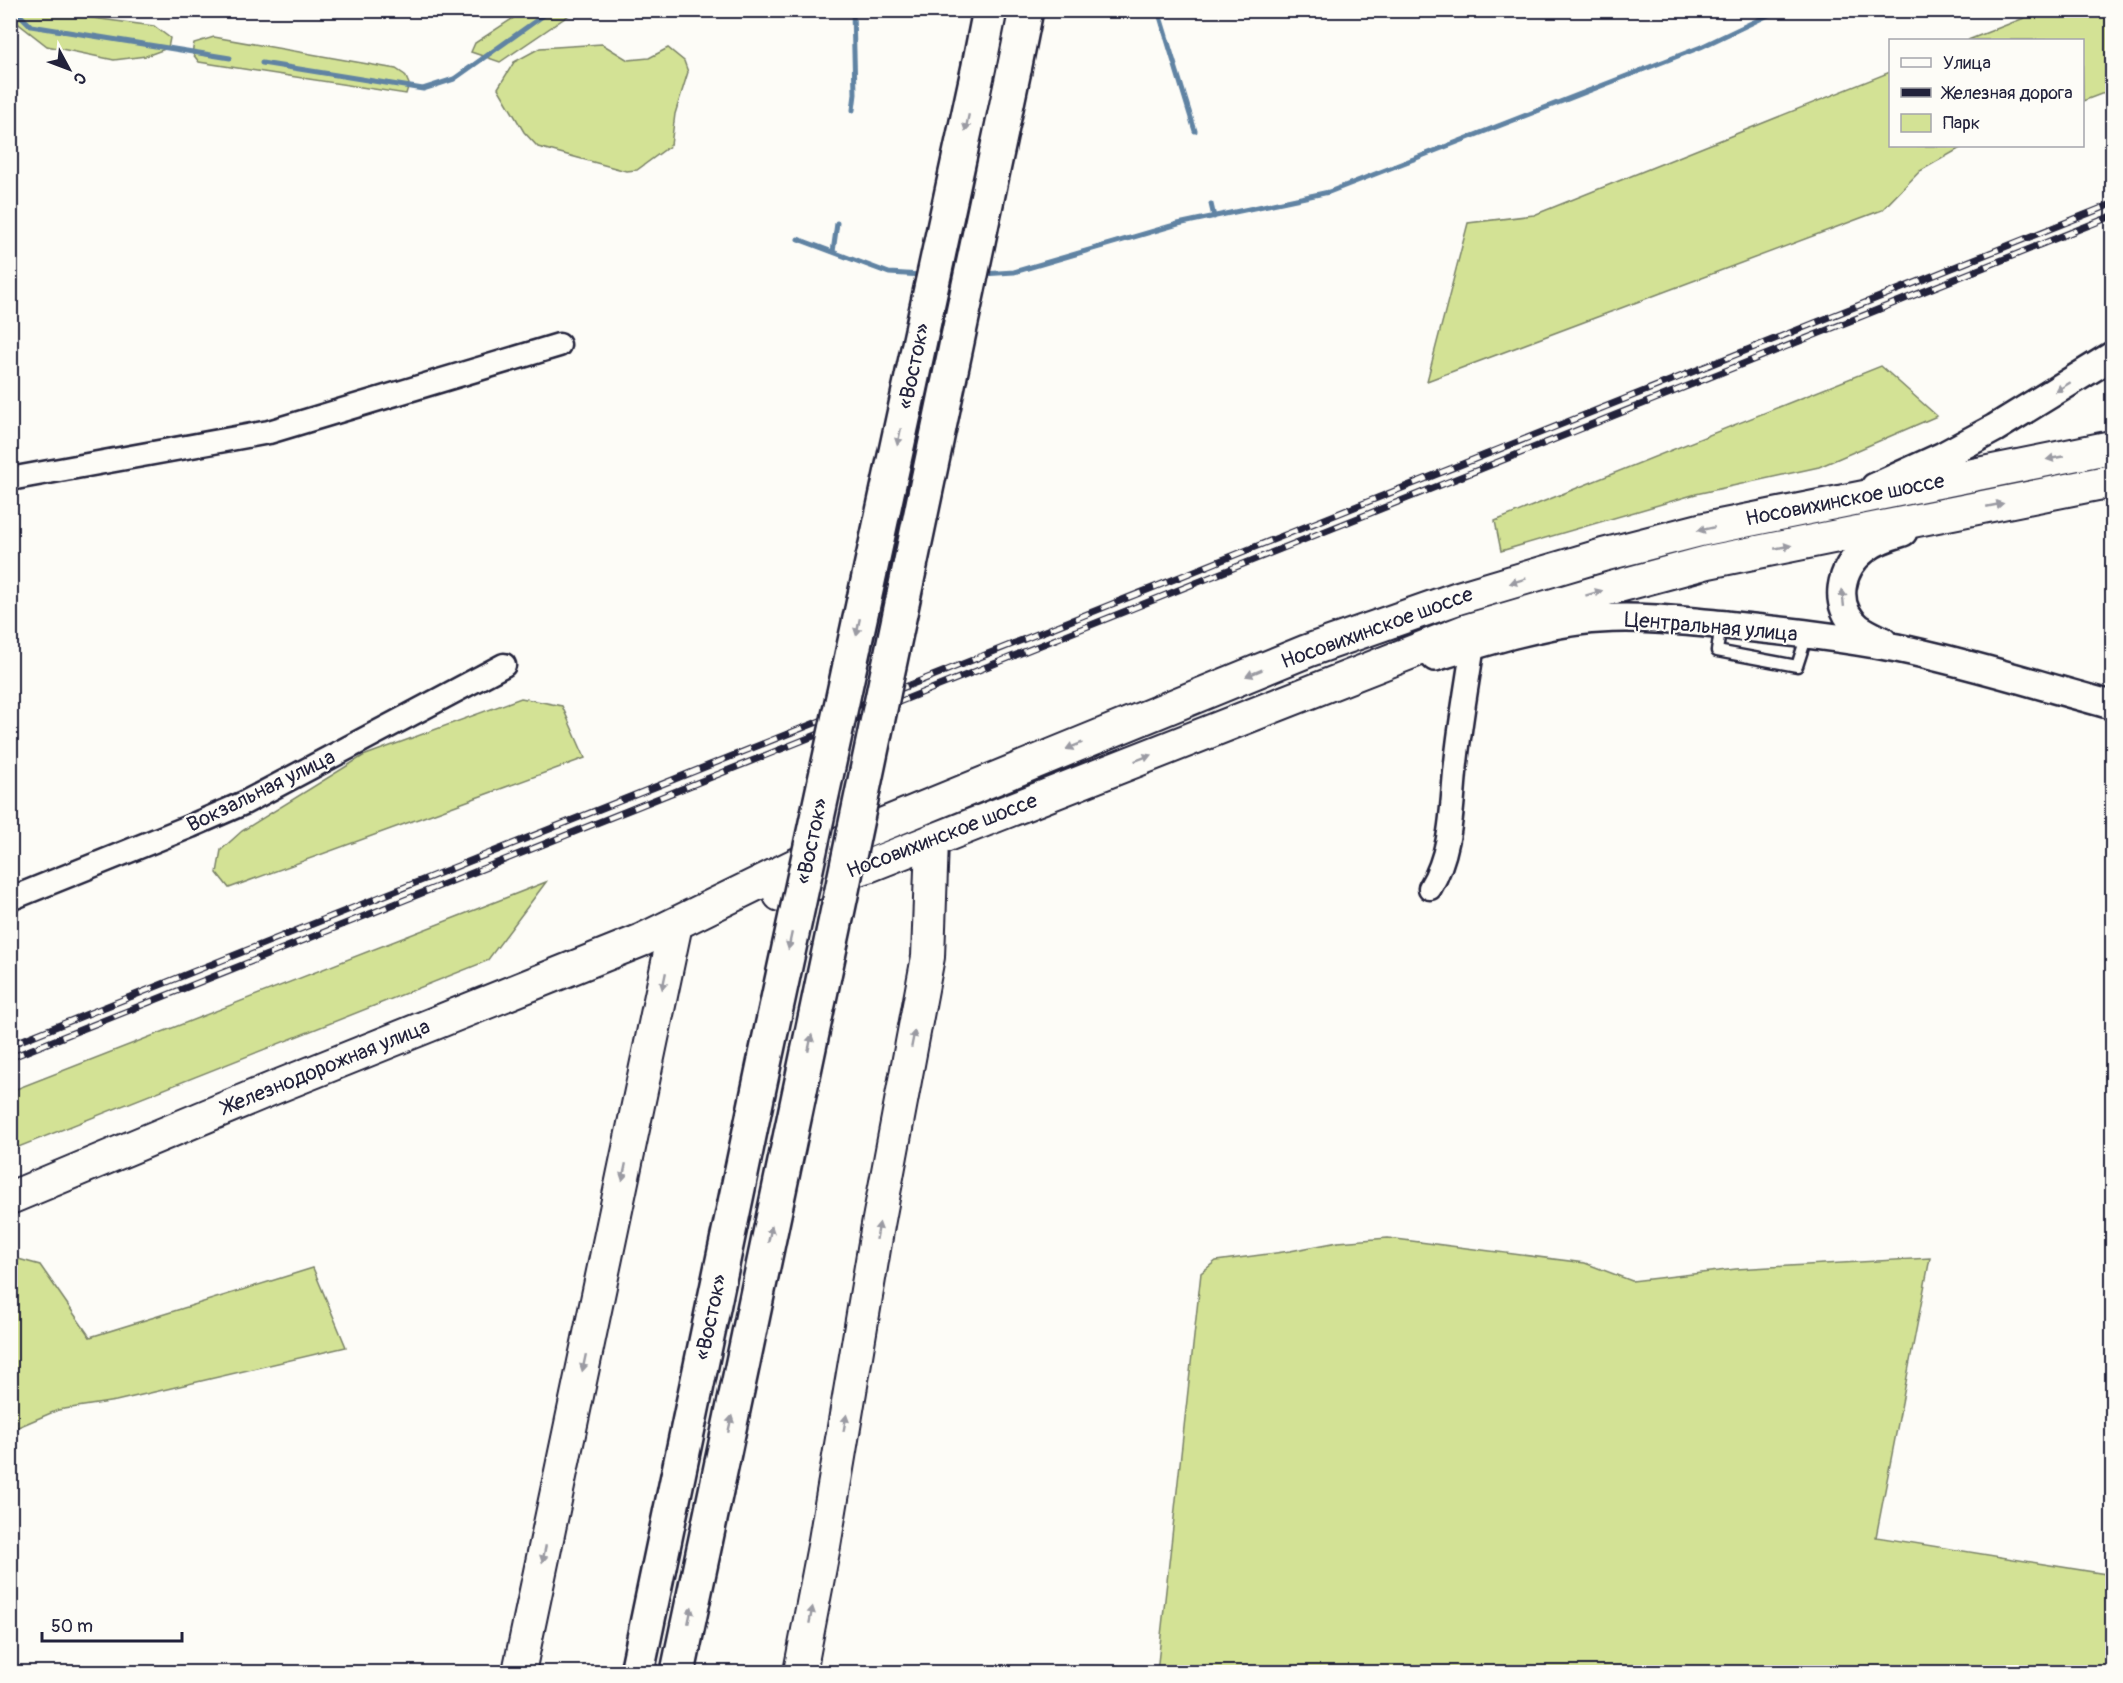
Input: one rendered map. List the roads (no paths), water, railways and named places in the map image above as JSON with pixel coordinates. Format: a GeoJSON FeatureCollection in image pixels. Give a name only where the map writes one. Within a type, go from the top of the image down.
{"type":"FeatureCollection","features":[{"type":"Feature","properties":{"kind":"highway","name":"«Восток»"},"geometry":{"type":"LineString","coordinates":[[637,1672],[761,1075],[990,10]]}},
{"type":"Feature","properties":{"kind":"highway","name":"«Восток»"},"geometry":{"type":"LineString","coordinates":[[678,1672],[1026,10]]}},
{"type":"Feature","properties":{"kind":"main road","name":"Носовихинское шоссе"},"geometry":{"type":"LineString","coordinates":[[642,940],[675,926],[857,835],[1307,651],[1458,598],[1603,555],[1700,530],[2112,447]]}},
{"type":"Feature","properties":{"kind":"main road","name":"Носовихинское шоссе"},"geometry":{"type":"LineString","coordinates":[[675,926],[868,866],[1468,630],[1708,562],[2112,481]]}},
{"type":"Feature","properties":{"kind":"main road"},"geometry":{"type":"LineString","coordinates":[[800,1672],[928,957],[932,840]]}},
{"type":"Feature","properties":{"kind":"main road"},"geometry":{"type":"LineString","coordinates":[[519,1672],[675,926]]}},
{"type":"Feature","properties":{"kind":"main road","name":"Железнодорожная улица"},"geometry":{"type":"LineString","coordinates":[[10,1198],[276,1087],[642,940]]}},
{"type":"Feature","properties":{"kind":"main road"},"geometry":{"type":"LineString","coordinates":[[631,1672],[650,1613]]}},
{"type":"Feature","properties":{"kind":"street"},"geometry":{"type":"LineString","coordinates":[[10,479],[269,432],[559,345]]}},
{"type":"Feature","properties":{"kind":"street"},"geometry":{"type":"LineString","coordinates":[[1845,500],[1964,445],[2112,356]]}},
{"type":"Feature","properties":{"kind":"street"},"geometry":{"type":"LineString","coordinates":[[1898,648],[1869,634],[1850,619],[1841,598],[1845,572],[1855,557],[1884,538],[1960,512]]}},
{"type":"Feature","properties":{"kind":"street","name":"Центральная улица"},"geometry":{"type":"LineString","coordinates":[[1243,719],[1473,645],[1550,627],[1598,619],[1657,619],[1721,625],[1898,648],[2112,705]]}},
{"type":"Feature","properties":{"kind":"street"},"geometry":{"type":"LineString","coordinates":[[1430,888],[1442,866],[1448,847],[1456,762],[1473,645]]}},
{"type":"Feature","properties":{"kind":"street","name":"Вокзальная улица"},"geometry":{"type":"LineString","coordinates":[[10,899],[191,826],[244,802],[504,665]]}},
{"type":"Feature","properties":{"kind":"waterway"},"geometry":{"type":"LineString","coordinates":[[15,10],[31,26],[230,58]]}},
{"type":"Feature","properties":{"kind":"waterway"},"geometry":{"type":"LineString","coordinates":[[262,63],[423,89],[454,79],[551,10]]}},
{"type":"Feature","properties":{"kind":"waterway"},"geometry":{"type":"LineString","coordinates":[[853,10],[855,94],[853,110]]}},
{"type":"Feature","properties":{"kind":"waterway"},"geometry":{"type":"LineString","coordinates":[[1158,10],[1195,131]]}},
{"type":"Feature","properties":{"kind":"waterway"},"geometry":{"type":"LineString","coordinates":[[983,274],[1014,272],[1178,224],[1329,192],[1701,47],[1779,10]]}},
{"type":"Feature","properties":{"kind":"waterway"},"geometry":{"type":"LineString","coordinates":[[1211,204],[1214,217]]}},
{"type":"Feature","properties":{"kind":"waterway"},"geometry":{"type":"LineString","coordinates":[[833,252],[837,223]]}},
{"type":"Feature","properties":{"kind":"waterway"},"geometry":{"type":"LineString","coordinates":[[798,239],[889,273],[922,275]]}},
{"type":"Feature","properties":{"kind":"railway"},"geometry":{"type":"LineString","coordinates":[[10,1045],[2112,204]]}},
{"type":"Feature","properties":{"kind":"railway"},"geometry":{"type":"LineString","coordinates":[[10,1058],[2112,216]]}}]}
